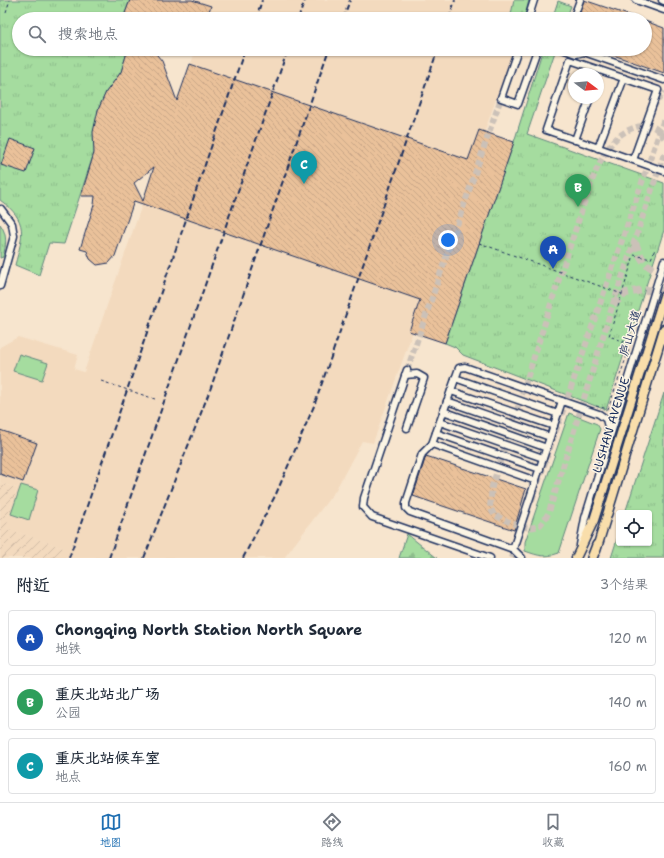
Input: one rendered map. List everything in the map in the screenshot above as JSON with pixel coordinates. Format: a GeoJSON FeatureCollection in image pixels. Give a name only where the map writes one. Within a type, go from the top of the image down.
{"type":"FeatureCollection","features":[{"type":"Feature","properties":{"kind":"highway"},"geometry":{"type":"LineString","coordinates":[[593,558],[598,545]]}},
{"type":"Feature","properties":{"kind":"main road","name":"LUSHAN AVENUE"},"geometry":{"type":"LineString","coordinates":[[576,558],[594,520],[664,296]]}},
{"type":"Feature","properties":{"kind":"main road","name":"LUSHAN AVENUE"},"geometry":{"type":"LineString","coordinates":[[598,545],[664,329]]}},
{"type":"Feature","properties":{"kind":"street"},"geometry":{"type":"LineString","coordinates":[[530,12],[534,0]]}},
{"type":"Feature","properties":{"kind":"street"},"geometry":{"type":"LineString","coordinates":[[576,12],[580,0]]}},
{"type":"Feature","properties":{"kind":"street"},"geometry":{"type":"LineString","coordinates":[[636,0],[664,10]]}},
{"type":"Feature","properties":{"kind":"street"},"geometry":{"type":"LineString","coordinates":[[516,56],[501,98],[518,104],[535,56]]}},
{"type":"Feature","properties":{"kind":"street"},"geometry":{"type":"LineString","coordinates":[[595,56],[664,80]]}},
{"type":"Feature","properties":{"kind":"street"},"geometry":{"type":"LineString","coordinates":[[589,68],[570,60],[546,130],[664,171]]}},
{"type":"Feature","properties":{"kind":"street"},"geometry":{"type":"LineString","coordinates":[[604,73],[624,78],[658,90],[633,160]]}},
{"type":"Feature","properties":{"kind":"street"},"geometry":{"type":"LineString","coordinates":[[598,148],[624,78]]}},
{"type":"Feature","properties":{"kind":"street"},"geometry":{"type":"LineString","coordinates":[[575,140],[588,104]]}},
{"type":"Feature","properties":{"kind":"street"},"geometry":{"type":"LineString","coordinates":[[0,286],[14,236],[12,224],[1,209]]}},
{"type":"Feature","properties":{"kind":"street","name":"庐山大道"},"geometry":{"type":"LineString","coordinates":[[579,550],[585,518],[664,261]]}},
{"type":"Feature","properties":{"kind":"street"},"geometry":{"type":"LineString","coordinates":[[522,558],[513,548],[407,511],[406,503],[422,454],[432,444],[459,368],[465,367],[603,416],[608,424],[610,435]]}},
{"type":"Feature","properties":{"kind":"street"},"geometry":{"type":"LineString","coordinates":[[407,428],[424,378],[417,374],[406,373],[364,498],[363,507],[372,517],[490,558]]}},
{"type":"Feature","properties":{"kind":"street"},"geometry":{"type":"LineString","coordinates":[[455,378],[558,414]]}},
{"type":"Feature","properties":{"kind":"street"},"geometry":{"type":"LineString","coordinates":[[451,391],[554,426]]}},
{"type":"Feature","properties":{"kind":"street"},"geometry":{"type":"LineString","coordinates":[[447,401],[550,437]]}},
{"type":"Feature","properties":{"kind":"street"},"geometry":{"type":"LineString","coordinates":[[513,548],[562,401]]}},
{"type":"Feature","properties":{"kind":"street"},"geometry":{"type":"LineString","coordinates":[[444,411],[547,448]]}},
{"type":"Feature","properties":{"kind":"street"},"geometry":{"type":"LineString","coordinates":[[440,422],[543,458]]}},
{"type":"Feature","properties":{"kind":"street"},"geometry":{"type":"LineString","coordinates":[[436,433],[540,469]]}},
{"type":"Feature","properties":{"kind":"street"},"geometry":{"type":"LineString","coordinates":[[432,444],[536,481]]}},
{"type":"Feature","properties":{"kind":"path"},"geometry":{"type":"LineString","coordinates":[[6,12],[10,0]]}},
{"type":"Feature","properties":{"kind":"path"},"geometry":{"type":"LineString","coordinates":[[479,243],[622,294]]}},
{"type":"Feature","properties":{"kind":"path"},"geometry":{"type":"LineString","coordinates":[[596,406],[608,409],[631,345],[610,336],[634,255],[651,260],[655,250]]}},
{"type":"Feature","properties":{"kind":"path"},"geometry":{"type":"LineString","coordinates":[[621,349],[624,342]]}},
{"type":"Feature","properties":{"kind":"path"},"geometry":{"type":"LineString","coordinates":[[101,381],[155,399]]}},
{"type":"Feature","properties":{"kind":"shaded area"},"geometry":{"type":"Polygon","coordinates":[[[192,0],[514,0],[511,12],[208,12],[210,6],[192,0]]]}},
{"type":"Feature","properties":{"kind":"shaded area"},"geometry":{"type":"Polygon","coordinates":[[[194,56],[511,56],[373,443],[362,441],[335,491],[284,558],[59,558],[62,548],[5,528],[17,488],[0,483],[0,347],[18,337],[78,355],[74,369],[84,372],[194,56]]]}},
{"type":"Feature","properties":{"kind":"shaded area"},"geometry":{"type":"Polygon","coordinates":[[[0,483],[17,488],[6,528],[63,548],[59,558],[0,558],[0,483]]]}},
{"type":"Feature","properties":{"kind":"green space"},"geometry":{"type":"Polygon","coordinates":[[[0,0],[130,0],[126,12],[12,12],[12,56],[126,56],[121,72],[106,92],[98,110],[94,153],[64,244],[49,243],[39,275],[15,265],[21,237],[20,222],[16,215],[0,200],[0,0]]]}},
{"type":"Feature","properties":{"kind":"green space"},"geometry":{"type":"Polygon","coordinates":[[[514,0],[529,0],[526,12],[511,12],[514,0]]]}},
{"type":"Feature","properties":{"kind":"green space"},"geometry":{"type":"Polygon","coordinates":[[[558,1],[571,6],[569,12],[554,12],[558,1]]]}},
{"type":"Feature","properties":{"kind":"green space"},"geometry":{"type":"Polygon","coordinates":[[[541,56],[554,56],[527,134],[664,183],[664,230],[606,410],[463,355],[455,347],[445,343],[514,142],[541,56]]]}},
{"type":"Feature","properties":{"kind":"green space"},"geometry":{"type":"Polygon","coordinates":[[[0,224],[3,228],[6,240],[3,257],[0,258],[0,224]]]}},
{"type":"Feature","properties":{"kind":"green space"},"geometry":{"type":"Polygon","coordinates":[[[19,354],[48,363],[42,380],[13,371],[19,354]]]}},
{"type":"Feature","properties":{"kind":"green space"},"geometry":{"type":"Polygon","coordinates":[[[664,393],[664,558],[611,558],[616,542],[616,546],[652,546],[652,510],[626,510],[664,393]]]}},
{"type":"Feature","properties":{"kind":"green space"},"geometry":{"type":"Polygon","coordinates":[[[569,413],[597,424],[600,429],[559,553],[550,556],[538,555],[525,551],[525,542],[569,413]]]}},
{"type":"Feature","properties":{"kind":"green space"},"geometry":{"type":"Polygon","coordinates":[[[21,485],[38,490],[29,520],[11,514],[21,485]]]}},
{"type":"Feature","properties":{"kind":"green space"},"geometry":{"type":"Polygon","coordinates":[[[407,534],[437,558],[399,558],[407,534]]]}},
{"type":"Feature","properties":{"kind":"building"},"geometry":{"type":"Polygon","coordinates":[[[130,0],[192,0],[211,6],[209,12],[126,12],[130,0]]]}},
{"type":"Feature","properties":{"kind":"building"},"geometry":{"type":"Polygon","coordinates":[[[584,0],[619,12],[580,12],[584,0]]]}},
{"type":"Feature","properties":{"kind":"building"},"geometry":{"type":"Polygon","coordinates":[[[652,24],[664,28],[664,73],[616,56],[652,56],[652,24]]]}},
{"type":"Feature","properties":{"kind":"building"},"geometry":{"type":"Polygon","coordinates":[[[126,56],[158,56],[162,61],[177,101],[190,64],[468,160],[479,130],[514,142],[445,343],[409,331],[420,300],[134,201],[115,256],[109,263],[97,265],[90,259],[87,251],[80,249],[94,205],[95,196],[81,196],[94,153],[93,132],[98,110],[106,92],[121,72],[126,56]],[[154,167],[134,183],[143,201],[154,167]]]}},
{"type":"Feature","properties":{"kind":"building"},"geometry":{"type":"Polygon","coordinates":[[[10,139],[35,148],[26,173],[1,165],[10,139]]]}},
{"type":"Feature","properties":{"kind":"building"},"geometry":{"type":"Polygon","coordinates":[[[0,430],[37,443],[23,482],[0,474],[0,430]]]}},
{"type":"Feature","properties":{"kind":"building"},"geometry":{"type":"Polygon","coordinates":[[[426,456],[526,489],[514,530],[413,496],[426,456]]]}},
{"type":"Feature","properties":{"kind":"tunnel"},"geometry":{"type":"LineString","coordinates":[[653,108],[664,91]]}},
{"type":"Feature","properties":{"kind":"tunnel"},"geometry":{"type":"LineString","coordinates":[[407,370],[501,98]]}},
{"type":"Feature","properties":{"kind":"tunnel"},"geometry":{"type":"LineString","coordinates":[[532,500],[664,119]]}},
{"type":"Feature","properties":{"kind":"tunnel"},"geometry":{"type":"LineString","coordinates":[[664,138],[653,127],[642,126],[631,129],[616,138],[600,162],[585,201],[492,486],[490,507],[494,515],[529,528],[540,525],[549,512],[613,304],[664,154]]}},
{"type":"Feature","properties":{"kind":"tunnel"},"geometry":{"type":"LineString","coordinates":[[635,243],[645,263],[664,274]]}},
{"type":"Feature","properties":{"kind":"tunnel"},"geometry":{"type":"LineString","coordinates":[[613,304],[626,293],[643,290],[664,291]]}},
{"type":"Feature","properties":{"kind":"tunnel"},"geometry":{"type":"LineString","coordinates":[[512,558],[516,546]]}},
{"type":"Feature","properties":{"kind":"railway"},"geometry":{"type":"LineString","coordinates":[[258,12],[262,0]]}},
{"type":"Feature","properties":{"kind":"railway"},"geometry":{"type":"LineString","coordinates":[[301,12],[305,0]]}},
{"type":"Feature","properties":{"kind":"railway"},"geometry":{"type":"LineString","coordinates":[[346,12],[350,0]]}},
{"type":"Feature","properties":{"kind":"railway"},"geometry":{"type":"LineString","coordinates":[[451,12],[455,0]]}},
{"type":"Feature","properties":{"kind":"railway"},"geometry":{"type":"LineString","coordinates":[[69,558],[243,56]]}},
{"type":"Feature","properties":{"kind":"railway"},"geometry":{"type":"LineString","coordinates":[[109,558],[286,56]]}},
{"type":"Feature","properties":{"kind":"railway"},"geometry":{"type":"LineString","coordinates":[[144,558],[210,390],[327,56]]}},
{"type":"Feature","properties":{"kind":"railway"},"geometry":{"type":"LineString","coordinates":[[243,558],[276,494],[314,406],[436,56]]}},
{"type":"Feature","properties":{"kind":"place","name":"重庆北站候车室"},"geometry":{"type":"Point","coordinates":[304,184]}},
{"type":"Feature","properties":{"kind":"place","name":"重庆北站北广场"},"geometry":{"type":"Point","coordinates":[578,207]}},
{"type":"Feature","properties":{"kind":"place","name":"Chongqing North Station North Square"},"geometry":{"type":"Point","coordinates":[553,269]}}]}
